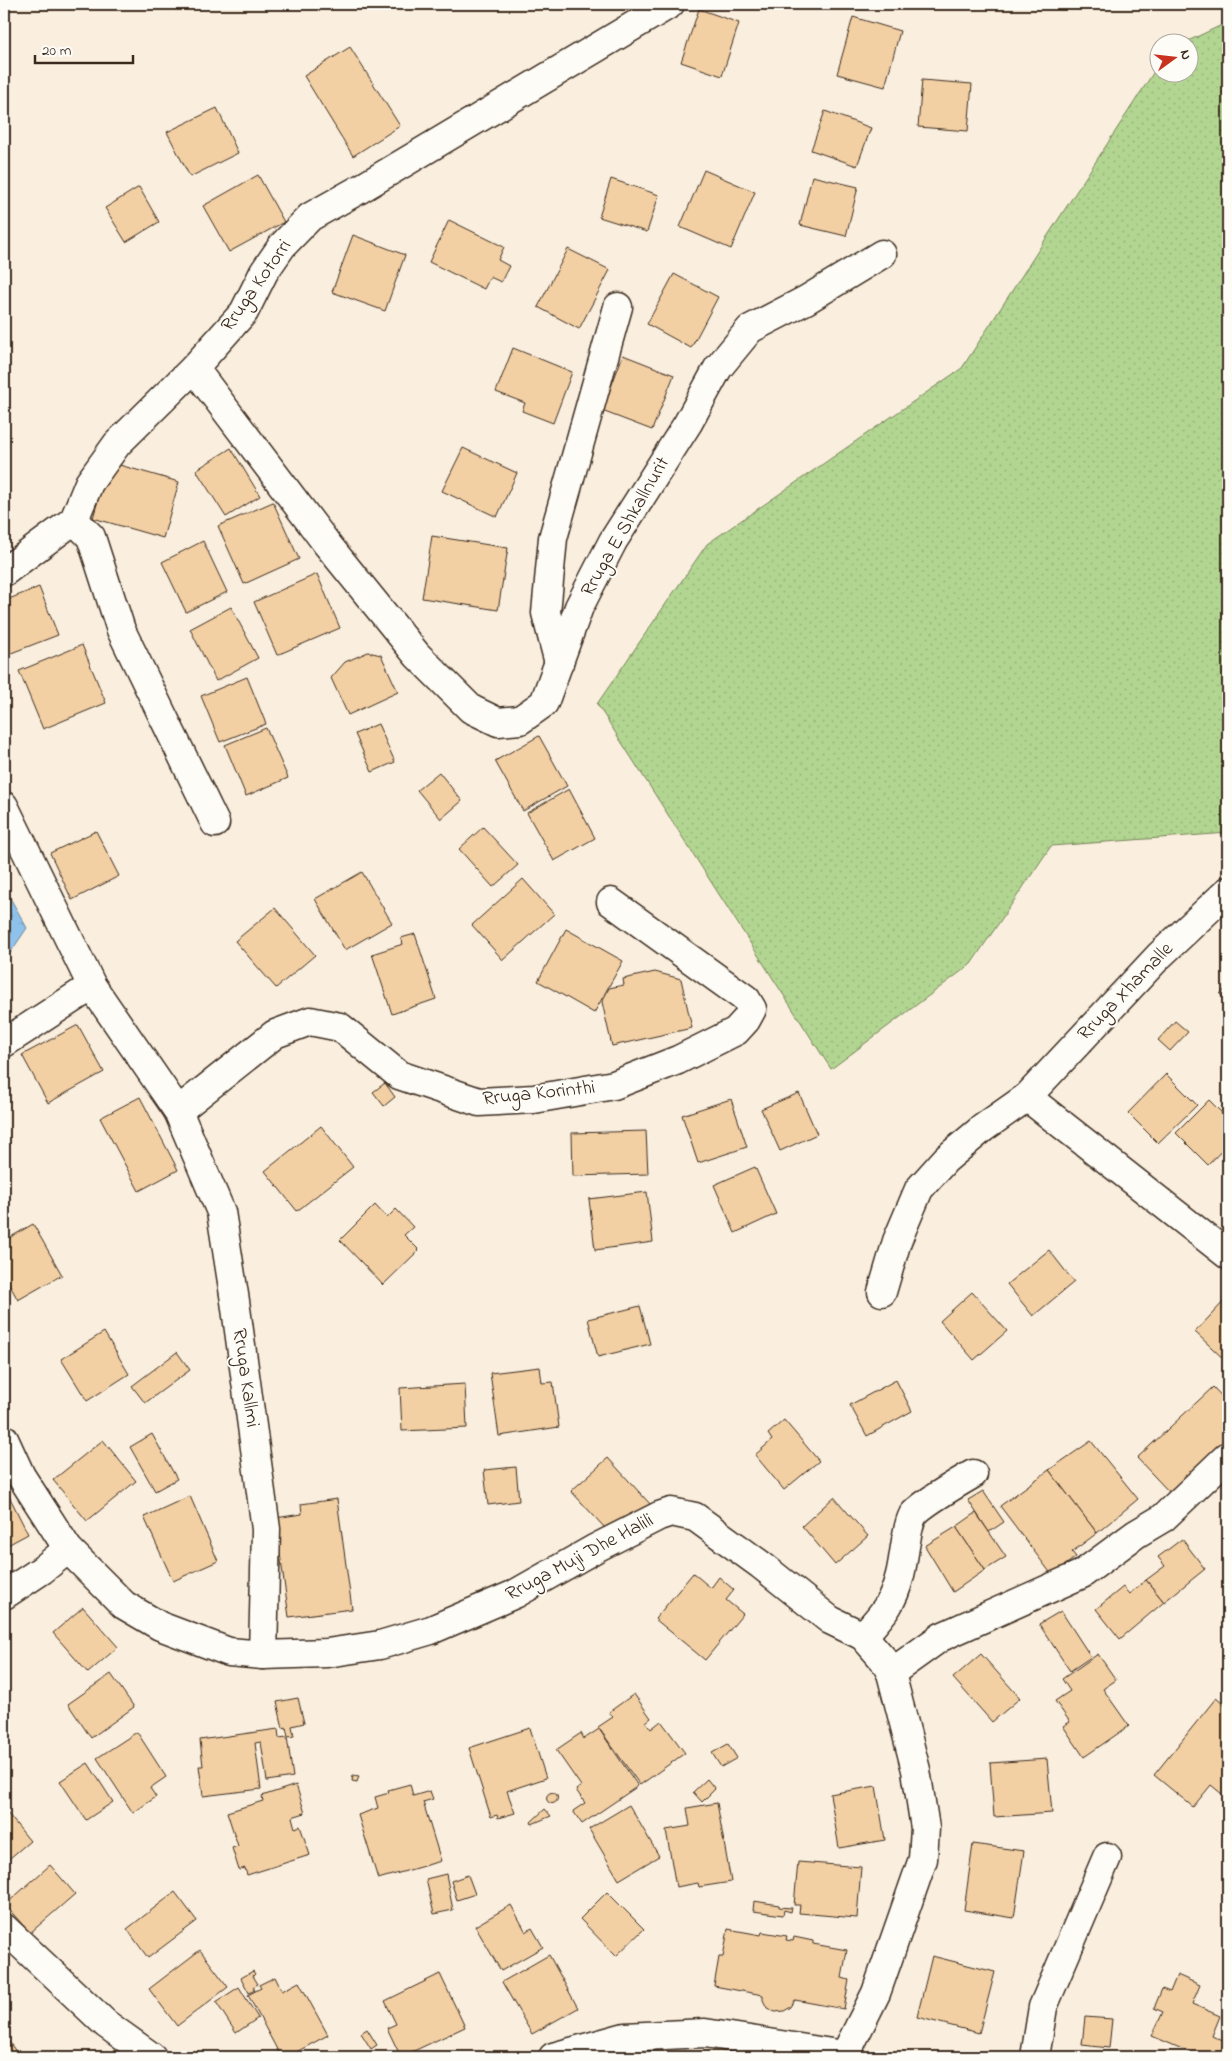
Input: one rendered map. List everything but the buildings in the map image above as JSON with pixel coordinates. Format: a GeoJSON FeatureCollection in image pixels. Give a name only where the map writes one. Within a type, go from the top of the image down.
{"type":"FeatureCollection","features":[{"type":"Feature","properties":{"kind":"street","name":"Rruga Kotorri"},"geometry":{"type":"LineString","coordinates":[[74,520],[89,483],[117,444],[194,368],[244,312],[264,272],[282,246],[310,217],[670,4]]}},
{"type":"Feature","properties":{"kind":"street","name":"Rruga E Shkallnurit"},"geometry":{"type":"LineString","coordinates":[[194,368],[327,544],[417,655],[471,709],[498,722],[520,720],[544,703],[579,607],[613,541],[688,423],[718,368],[750,329],[806,300],[882,254]]}},
{"type":"Feature","properties":{"kind":"street"},"geometry":{"type":"LineString","coordinates":[[559,663],[546,613],[553,538],[618,307]]}},
{"type":"Feature","properties":{"kind":"street"},"geometry":{"type":"LineString","coordinates":[[4,572],[74,520],[91,537],[121,630],[215,823]]}},
{"type":"Feature","properties":{"kind":"street","name":"Rruga Kallmi"},"geometry":{"type":"LineString","coordinates":[[4,806],[92,986],[178,1111],[221,1212],[266,1529],[263,1655]]}},
{"type":"Feature","properties":{"kind":"street","name":"Rruga Xhamalle"},"geometry":{"type":"LineString","coordinates":[[882,1292],[897,1241],[919,1189],[946,1159],[983,1128],[1027,1096],[1159,956],[1228,891]]}},
{"type":"Feature","properties":{"kind":"street","name":"Rruga Korinthi"},"geometry":{"type":"LineString","coordinates":[[178,1111],[276,1034],[310,1021],[340,1027],[399,1074],[479,1102],[534,1099],[614,1085],[678,1060],[736,1030],[746,1020],[752,1009],[746,999],[612,902]]}},
{"type":"Feature","properties":{"kind":"street"},"geometry":{"type":"LineString","coordinates":[[4,1043],[92,986]]}},
{"type":"Feature","properties":{"kind":"street"},"geometry":{"type":"LineString","coordinates":[[1027,1096],[1228,1256]]}},
{"type":"Feature","properties":{"kind":"street","name":"Rruga Muji Dhe Halili"},"geometry":{"type":"LineString","coordinates":[[4,1439],[21,1476],[68,1549],[124,1605],[160,1626],[229,1652],[263,1655],[327,1653],[380,1645],[431,1630],[515,1594],[596,1548],[659,1516],[671,1512],[695,1517],[761,1565],[830,1620],[864,1636],[884,1660],[891,1673],[916,1770],[925,1828],[923,1859],[876,1993],[844,2056]]}},
{"type":"Feature","properties":{"kind":"street"},"geometry":{"type":"LineString","coordinates":[[891,1673],[941,1637],[1082,1574],[1136,1534],[1163,1518],[1228,1456]]}},
{"type":"Feature","properties":{"kind":"street"},"geometry":{"type":"LineString","coordinates":[[864,1636],[889,1606],[900,1576],[914,1515],[944,1492],[973,1474]]}},
{"type":"Feature","properties":{"kind":"street"},"geometry":{"type":"LineString","coordinates":[[4,1595],[42,1570],[68,1549]]}},
{"type":"Feature","properties":{"kind":"street"},"geometry":{"type":"LineString","coordinates":[[1035,2057],[1043,2007],[1107,1857]]}},
{"type":"Feature","properties":{"kind":"street"},"geometry":{"type":"LineString","coordinates":[[4,1928],[106,2024],[152,2057]]}},
{"type":"Feature","properties":{"kind":"street"},"geometry":{"type":"LineString","coordinates":[[553,2057],[625,2037],[705,2033],[844,2056]]}},
{"type":"Feature","properties":{"kind":"green space"},"geometry":{"type":"Polygon","coordinates":[[[1228,22],[1228,833],[1051,846],[971,964],[831,1069],[597,704],[707,544],[962,368],[1150,78],[1150,82],[1200,82],[1200,35],[1228,22]]]}},
{"type":"Feature","properties":{"kind":"water"},"geometry":{"type":"Polygon","coordinates":[[[4,887],[27,928],[4,962],[4,887]]]}}]}
